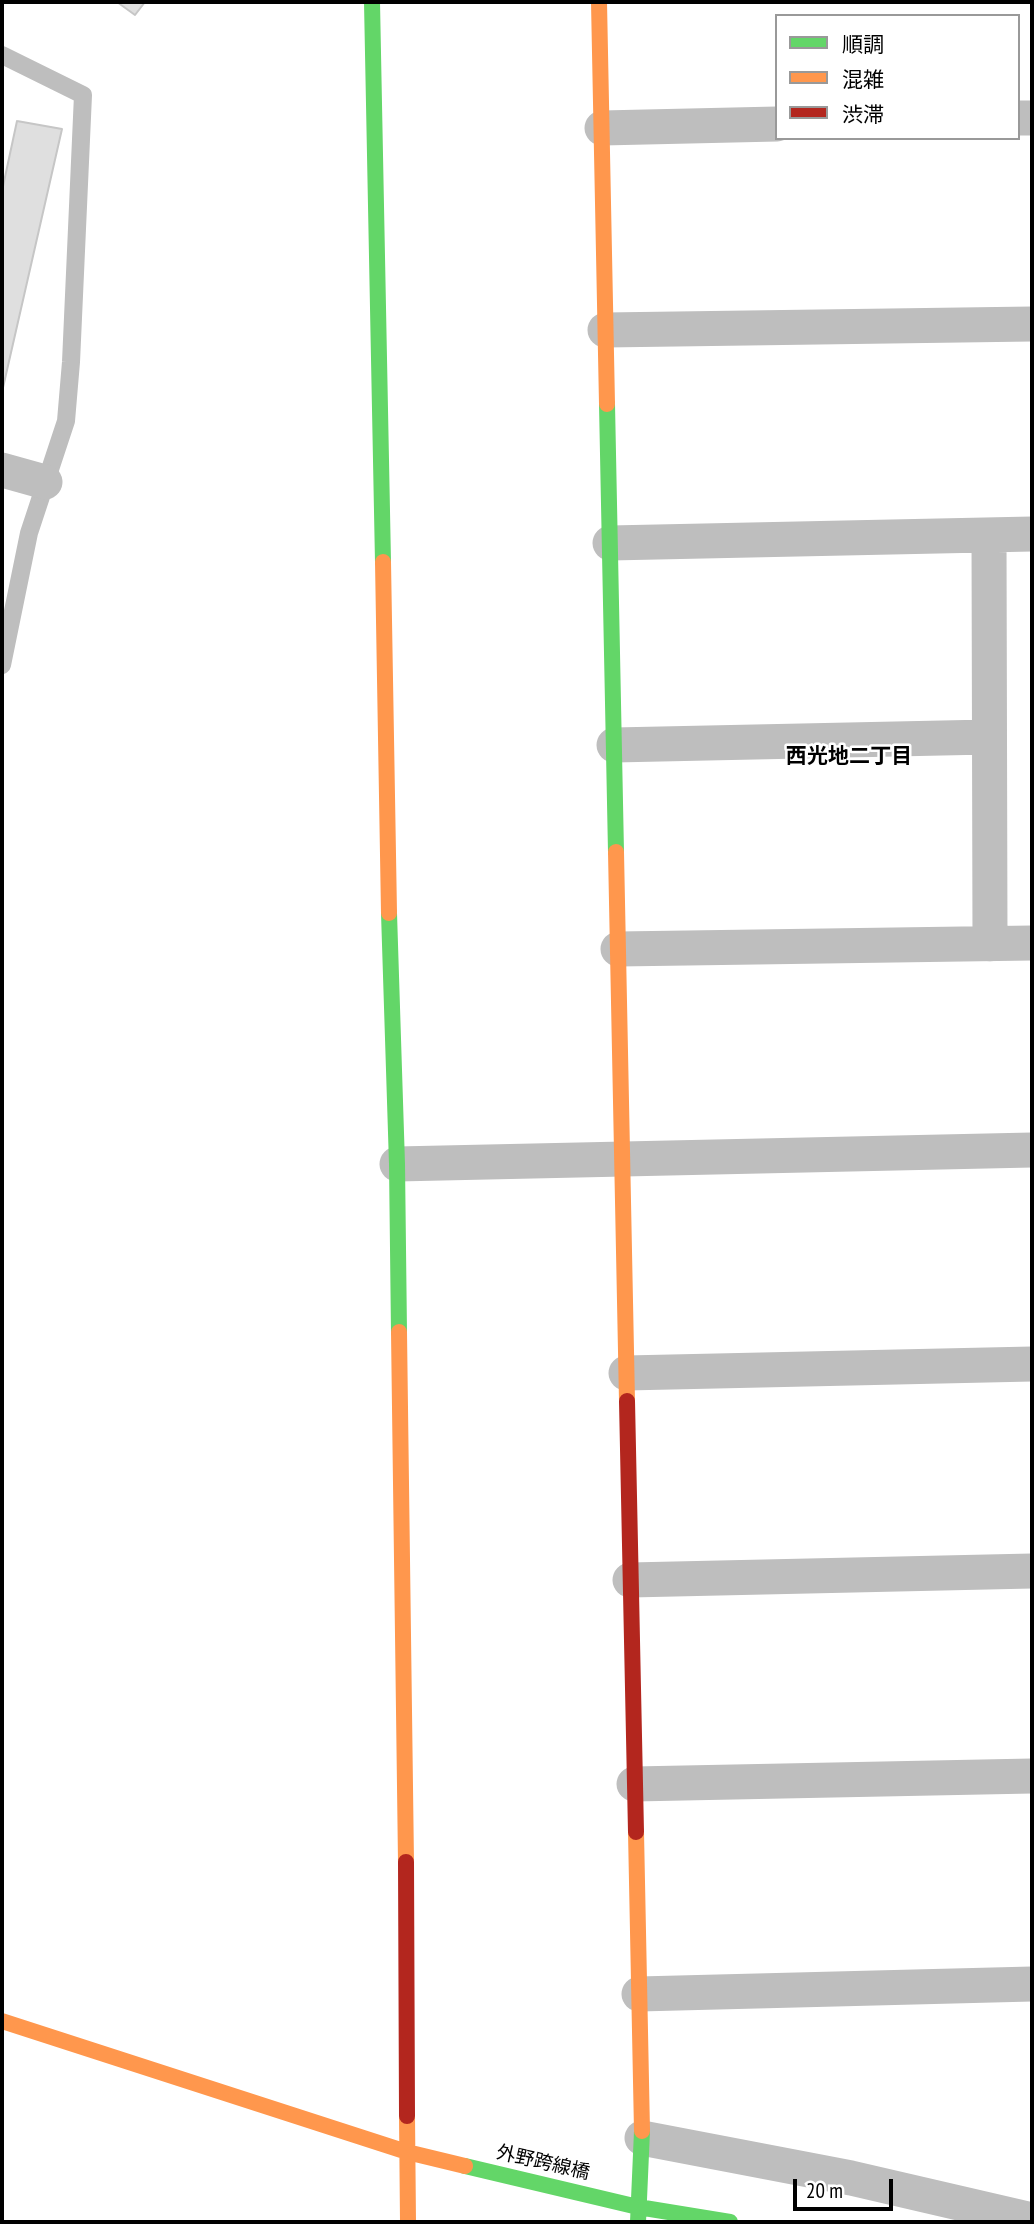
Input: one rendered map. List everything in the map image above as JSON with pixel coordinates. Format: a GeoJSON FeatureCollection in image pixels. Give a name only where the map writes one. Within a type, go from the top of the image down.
{"type":"FeatureCollection","features":[{"type":"Feature","properties":{"kind":"street"},"geometry":{"type":"LineString","coordinates":[[372,2],[391,997],[397,1164],[405,1711],[408,2222]]}},
{"type":"Feature","properties":{"kind":"street"},"geometry":{"type":"LineString","coordinates":[[599,2],[642,2138],[638,2215]]}},
{"type":"Feature","properties":{"kind":"street"},"geometry":{"type":"LineString","coordinates":[[601,128],[775,124]]}},
{"type":"Feature","properties":{"kind":"street"},"geometry":{"type":"LineString","coordinates":[[605,330],[1032,324]]}},
{"type":"Feature","properties":{"kind":"street"},"geometry":{"type":"LineString","coordinates":[[2,470],[45,482]]}},
{"type":"Feature","properties":{"kind":"street"},"geometry":{"type":"LineString","coordinates":[[610,543],[1032,534]]}},
{"type":"Feature","properties":{"kind":"street"},"geometry":{"type":"LineString","coordinates":[[989,535],[990,944]]}},
{"type":"Feature","properties":{"kind":"street"},"geometry":{"type":"LineString","coordinates":[[614,745],[989,737]]}},
{"type":"Feature","properties":{"kind":"street"},"geometry":{"type":"LineString","coordinates":[[618,949],[1032,943]]}},
{"type":"Feature","properties":{"kind":"street"},"geometry":{"type":"LineString","coordinates":[[397,1164],[1032,1150]]}},
{"type":"Feature","properties":{"kind":"street"},"geometry":{"type":"LineString","coordinates":[[626,1373],[1032,1364]]}},
{"type":"Feature","properties":{"kind":"street"},"geometry":{"type":"LineString","coordinates":[[631,1580],[1032,1571]]}},
{"type":"Feature","properties":{"kind":"street"},"geometry":{"type":"LineString","coordinates":[[634,1784],[1032,1776]]}},
{"type":"Feature","properties":{"kind":"street"},"geometry":{"type":"LineString","coordinates":[[639,1994],[1032,1984]]}},
{"type":"Feature","properties":{"kind":"street","name":"外野跨線橋"},"geometry":{"type":"LineString","coordinates":[[2,2021],[407,2152],[638,2215],[669,2211],[730,2222]]}},
{"type":"Feature","properties":{"kind":"street"},"geometry":{"type":"LineString","coordinates":[[642,2138],[851,2178],[1032,2220]]}},
{"type":"Feature","properties":{"kind":"lane"},"geometry":{"type":"LineString","coordinates":[[2,55],[83,94],[66,421],[29,533],[2,665]]}},
{"type":"Feature","properties":{"kind":"building"},"geometry":{"type":"Polygon","coordinates":[[[117,2],[145,2],[135,15],[117,2]]]}},
{"type":"Feature","properties":{"kind":"building"},"geometry":{"type":"Polygon","coordinates":[[[17,121],[62,129],[2,392],[2,191],[17,121]]]}},
{"type":"Feature","properties":{"kind":"traffic: fast"},"geometry":{"type":"LineString","coordinates":[[372,2],[383,562]]}},
{"type":"Feature","properties":{"kind":"traffic: fast"},"geometry":{"type":"LineString","coordinates":[[607,404],[616,852]]}},
{"type":"Feature","properties":{"kind":"traffic: fast"},"geometry":{"type":"LineString","coordinates":[[389,913],[399,1332]]}},
{"type":"Feature","properties":{"kind":"traffic: fast"},"geometry":{"type":"LineString","coordinates":[[638,2222],[642,2131]]}},
{"type":"Feature","properties":{"kind":"traffic: fast"},"geometry":{"type":"LineString","coordinates":[[465,2166],[638,2207],[730,2222]]}},
{"type":"Feature","properties":{"kind":"traffic: slow"},"geometry":{"type":"LineString","coordinates":[[599,2],[607,404]]}},
{"type":"Feature","properties":{"kind":"traffic: slow"},"geometry":{"type":"LineString","coordinates":[[383,562],[389,913]]}},
{"type":"Feature","properties":{"kind":"traffic: slow"},"geometry":{"type":"LineString","coordinates":[[616,852],[627,1401]]}},
{"type":"Feature","properties":{"kind":"traffic: slow"},"geometry":{"type":"LineString","coordinates":[[399,1332],[406,1862]]}},
{"type":"Feature","properties":{"kind":"traffic: slow"},"geometry":{"type":"LineString","coordinates":[[636,1832],[642,2131]]}},
{"type":"Feature","properties":{"kind":"traffic: slow"},"geometry":{"type":"LineString","coordinates":[[2,2021],[407,2152],[465,2166]]}},
{"type":"Feature","properties":{"kind":"traffic: slow"},"geometry":{"type":"LineString","coordinates":[[407,2116],[408,2222]]}},
{"type":"Feature","properties":{"kind":"traffic: jam"},"geometry":{"type":"LineString","coordinates":[[627,1401],[636,1832]]}},
{"type":"Feature","properties":{"kind":"traffic: jam"},"geometry":{"type":"LineString","coordinates":[[406,1862],[407,2116]]}},
{"type":"Feature","properties":{"kind":"district","name":"西光地二丁目"},"geometry":{"type":"Point","coordinates":[849,757]}}]}
